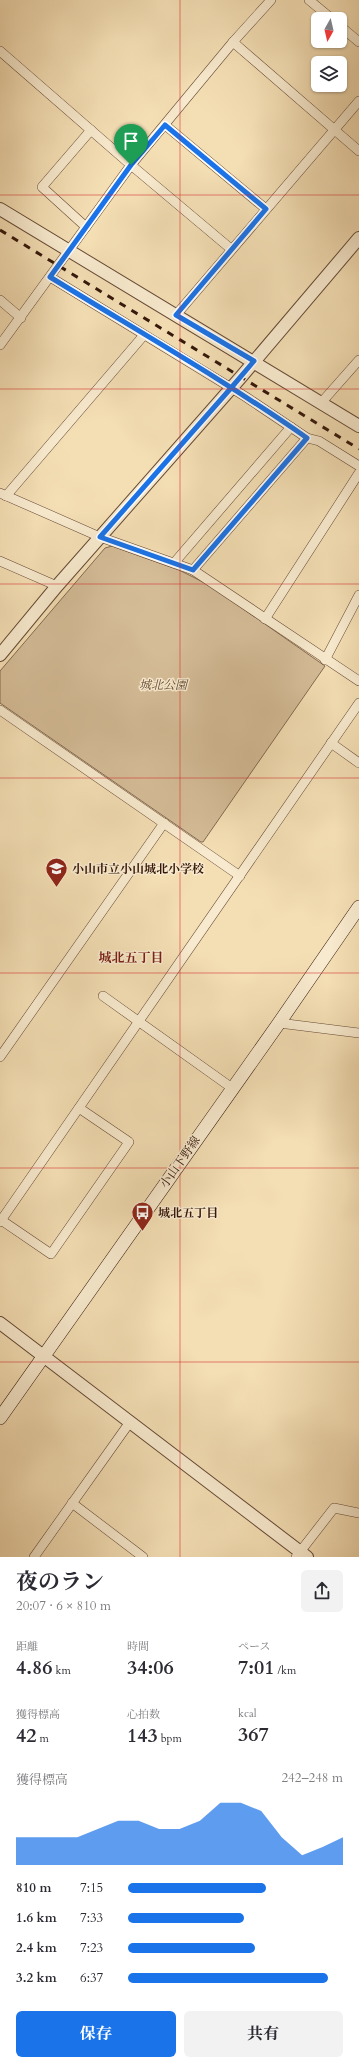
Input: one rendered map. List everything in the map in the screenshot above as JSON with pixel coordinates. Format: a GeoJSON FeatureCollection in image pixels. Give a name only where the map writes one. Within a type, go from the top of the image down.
{"type":"FeatureCollection","features":[{"type":"Feature","properties":{"kind":"main road","name":"小山下野線"},"geometry":{"type":"LineString","coordinates":[[0,1418],[43,1355],[279,1023],[359,907]]}},
{"type":"Feature","properties":{"kind":"street"},"geometry":{"type":"LineString","coordinates":[[0,345],[131,165],[233,42],[271,0]]}},
{"type":"Feature","properties":{"kind":"street"},"geometry":{"type":"LineString","coordinates":[[309,0],[324,12]]}},
{"type":"Feature","properties":{"kind":"street"},"geometry":{"type":"LineString","coordinates":[[347,32],[359,42]]}},
{"type":"Feature","properties":{"kind":"street"},"geometry":{"type":"LineString","coordinates":[[233,42],[359,151]]}},
{"type":"Feature","properties":{"kind":"street"},"geometry":{"type":"LineString","coordinates":[[0,51],[131,165],[231,249]]}},
{"type":"Feature","properties":{"kind":"street"},"geometry":{"type":"LineString","coordinates":[[176,315],[359,101]]}},
{"type":"Feature","properties":{"kind":"street"},"geometry":{"type":"LineString","coordinates":[[165,125],[266,209]]}},
{"type":"Feature","properties":{"kind":"street"},"geometry":{"type":"LineString","coordinates":[[86,227],[42,187],[91,130]]}},
{"type":"Feature","properties":{"kind":"street"},"geometry":{"type":"LineString","coordinates":[[0,209],[254,361],[359,426]]}},
{"type":"Feature","properties":{"kind":"street"},"geometry":{"type":"LineString","coordinates":[[0,654],[57,586],[231,388],[359,238]]}},
{"type":"Feature","properties":{"kind":"street"},"geometry":{"type":"LineString","coordinates":[[50,277],[231,388],[307,438],[319,441],[359,466]]}},
{"type":"Feature","properties":{"kind":"street"},"geometry":{"type":"LineString","coordinates":[[0,300],[21,318]]}},
{"type":"Feature","properties":{"kind":"street"},"geometry":{"type":"LineString","coordinates":[[144,335],[3,495],[100,537],[193,570],[325,660],[359,681]]}},
{"type":"Feature","properties":{"kind":"street"},"geometry":{"type":"LineString","coordinates":[[321,403],[359,360]]}},
{"type":"Feature","properties":{"kind":"street"},"geometry":{"type":"LineString","coordinates":[[174,563],[291,427]]}},
{"type":"Feature","properties":{"kind":"street"},"geometry":{"type":"LineString","coordinates":[[193,570],[307,438]]}},
{"type":"Feature","properties":{"kind":"street"},"geometry":{"type":"LineString","coordinates":[[265,619],[359,473]]}},
{"type":"Feature","properties":{"kind":"street"},"geometry":{"type":"LineString","coordinates":[[0,561],[57,586]]}},
{"type":"Feature","properties":{"kind":"street"},"geometry":{"type":"LineString","coordinates":[[325,660],[359,595]]}},
{"type":"Feature","properties":{"kind":"street"},"geometry":{"type":"LineString","coordinates":[[79,1108],[129,1142],[50,1254],[1,1221],[79,1108],[240,876],[359,703]]}},
{"type":"Feature","properties":{"kind":"street"},"geometry":{"type":"LineString","coordinates":[[0,710],[240,876]]}},
{"type":"Feature","properties":{"kind":"street"},"geometry":{"type":"LineString","coordinates":[[331,743],[359,763]]}},
{"type":"Feature","properties":{"kind":"street"},"geometry":{"type":"LineString","coordinates":[[0,1057],[164,823]]}},
{"type":"Feature","properties":{"kind":"street"},"geometry":{"type":"LineString","coordinates":[[103,996],[232,1088]]}},
{"type":"Feature","properties":{"kind":"street"},"geometry":{"type":"LineString","coordinates":[[279,1023],[359,1033]]}},
{"type":"Feature","properties":{"kind":"street"},"geometry":{"type":"LineString","coordinates":[[0,1323],[301,1555],[334,1508],[359,1513]]}},
{"type":"Feature","properties":{"kind":"street"},"geometry":{"type":"LineString","coordinates":[[34,1557],[130,1422]]}},
{"type":"Feature","properties":{"kind":"street"},"geometry":{"type":"LineString","coordinates":[[72,1503],[143,1557]]}},
{"type":"Feature","properties":{"kind":"green space","name":"城北公園"},"geometry":{"type":"Polygon","coordinates":[[[112,546],[179,570],[209,585],[325,666],[203,842],[0,703],[0,671],[105,548],[112,546]]]}},
{"type":"Feature","properties":{"kind":"railway"},"geometry":{"type":"LineString","coordinates":[[0,230],[359,449]]}},
{"type":"Feature","properties":{"kind":"place","name":"小山市立小山城北小学校"},"geometry":{"type":"Point","coordinates":[56,888]}},
{"type":"Feature","properties":{"kind":"place","name":"城北五丁目"},"geometry":{"type":"Point","coordinates":[143,1232]}},
{"type":"Feature","properties":{"kind":"district","name":"城北五丁目"},"geometry":{"type":"Point","coordinates":[131,958]}},
{"type":"Feature","properties":{"kind":"route"},"geometry":{"type":"LineString","coordinates":[[131,165],[50,277],[144,335],[231,388],[246,397],[307,438],[193,570],[100,537],[231,388],[241,377],[254,361],[176,315],[266,209],[165,125],[131,165]]}}]}
